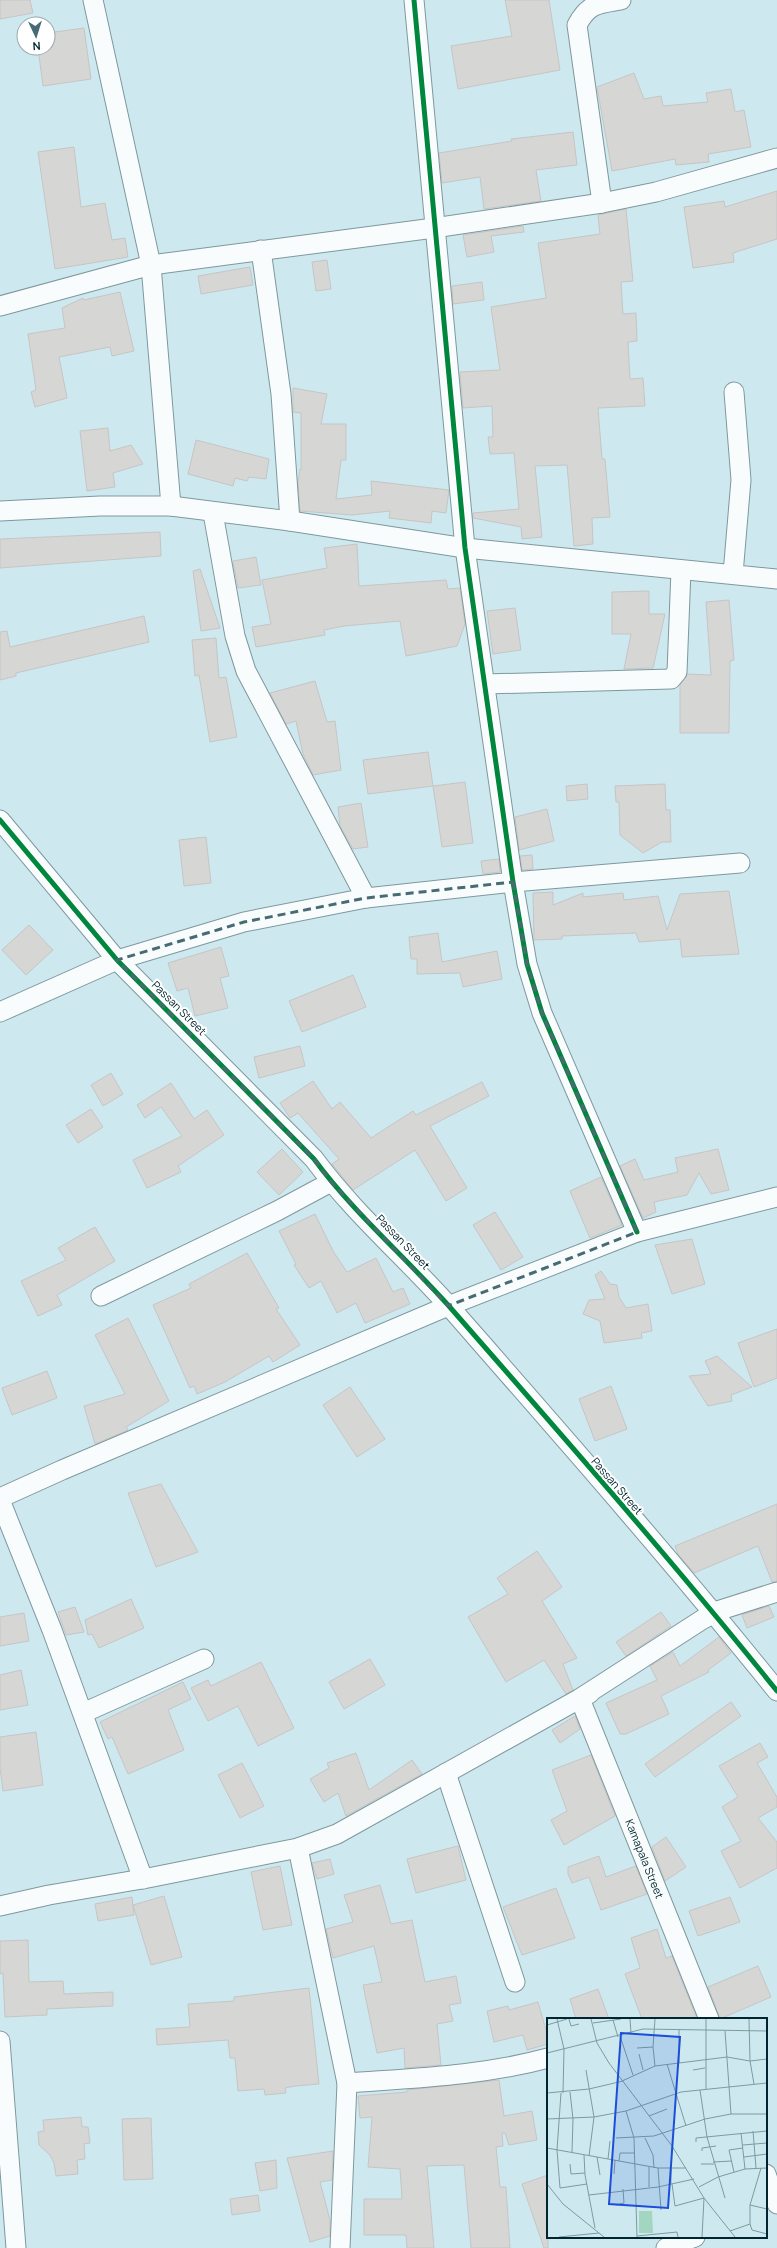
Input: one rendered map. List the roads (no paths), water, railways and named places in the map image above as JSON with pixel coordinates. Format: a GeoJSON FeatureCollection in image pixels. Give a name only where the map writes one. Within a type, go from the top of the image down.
{"type":"FeatureCollection","features":[{"type":"Feature","properties":{"kind":"street"},"geometry":{"type":"LineString","coordinates":[[93,0],[151,264],[171,506]]}},
{"type":"Feature","properties":{"kind":"street"},"geometry":{"type":"LineString","coordinates":[[414,0],[434,228],[465,548],[512,882],[527,964],[542,1013],[637,1232]]}},
{"type":"Feature","properties":{"kind":"street"},"geometry":{"type":"LineString","coordinates":[[602,203],[577,25],[584,11],[600,4],[622,0]]}},
{"type":"Feature","properties":{"kind":"street"},"geometry":{"type":"LineString","coordinates":[[0,306],[151,264],[434,228],[602,203],[656,192],[777,158]]}},
{"type":"Feature","properties":{"kind":"street"},"geometry":{"type":"LineString","coordinates":[[261,250],[281,394],[290,521]]}},
{"type":"Feature","properties":{"kind":"street"},"geometry":{"type":"LineString","coordinates":[[733,574],[740,480],[734,392]]}},
{"type":"Feature","properties":{"kind":"street"},"geometry":{"type":"LineString","coordinates":[[0,508],[0,511],[100,506],[171,506],[213,513],[290,521],[465,548],[777,579]]}},
{"type":"Feature","properties":{"kind":"street"},"geometry":{"type":"LineString","coordinates":[[213,513],[235,636],[246,671],[366,898]]}},
{"type":"Feature","properties":{"kind":"street"},"geometry":{"type":"LineString","coordinates":[[485,684],[671,679],[677,672],[681,570]]}},
{"type":"Feature","properties":{"kind":"street","name":"Passan Street"},"geometry":{"type":"LineString","coordinates":[[0,820],[118,960],[314,1159],[331,1182],[416,1269],[710,1615],[777,1691]]}},
{"type":"Feature","properties":{"kind":"street"},"geometry":{"type":"LineString","coordinates":[[0,1012],[118,960],[244,922],[366,898],[512,882],[740,863]]}},
{"type":"Feature","properties":{"kind":"street"},"geometry":{"type":"LineString","coordinates":[[101,1296],[277,1211],[331,1182]]}},
{"type":"Feature","properties":{"kind":"street"},"geometry":{"type":"LineString","coordinates":[[143,1879],[52,1630],[0,1499],[62,1470],[448,1306],[637,1232],[777,1197]]}},
{"type":"Feature","properties":{"kind":"street"},"geometry":{"type":"LineString","coordinates":[[0,1906],[49,1895],[143,1879],[298,1848],[337,1834],[579,1699],[710,1615],[777,1592]]}},
{"type":"Feature","properties":{"kind":"street","name":"Kamapala Street"},"geometry":{"type":"LineString","coordinates":[[709,2018],[580,1699],[710,1615]]}},
{"type":"Feature","properties":{"kind":"street"},"geometry":{"type":"LineString","coordinates":[[83,1713],[204,1659]]}},
{"type":"Feature","properties":{"kind":"street"},"geometry":{"type":"LineString","coordinates":[[446,1773],[515,1982]]}},
{"type":"Feature","properties":{"kind":"street"},"geometry":{"type":"LineString","coordinates":[[298,1848],[347,2083],[340,2248]]}},
{"type":"Feature","properties":{"kind":"street"},"geometry":{"type":"LineString","coordinates":[[0,2041],[16,2248]]}},
{"type":"Feature","properties":{"kind":"street"},"geometry":{"type":"LineString","coordinates":[[347,2083],[504,2069],[547,2058]]}},
{"type":"Feature","properties":{"kind":"street"},"geometry":{"type":"LineString","coordinates":[[767,2177],[777,2204],[767,2209]]}},
{"type":"Feature","properties":{"kind":"street"},"geometry":{"type":"LineString","coordinates":[[666,2248],[692,2238]]}}]}
